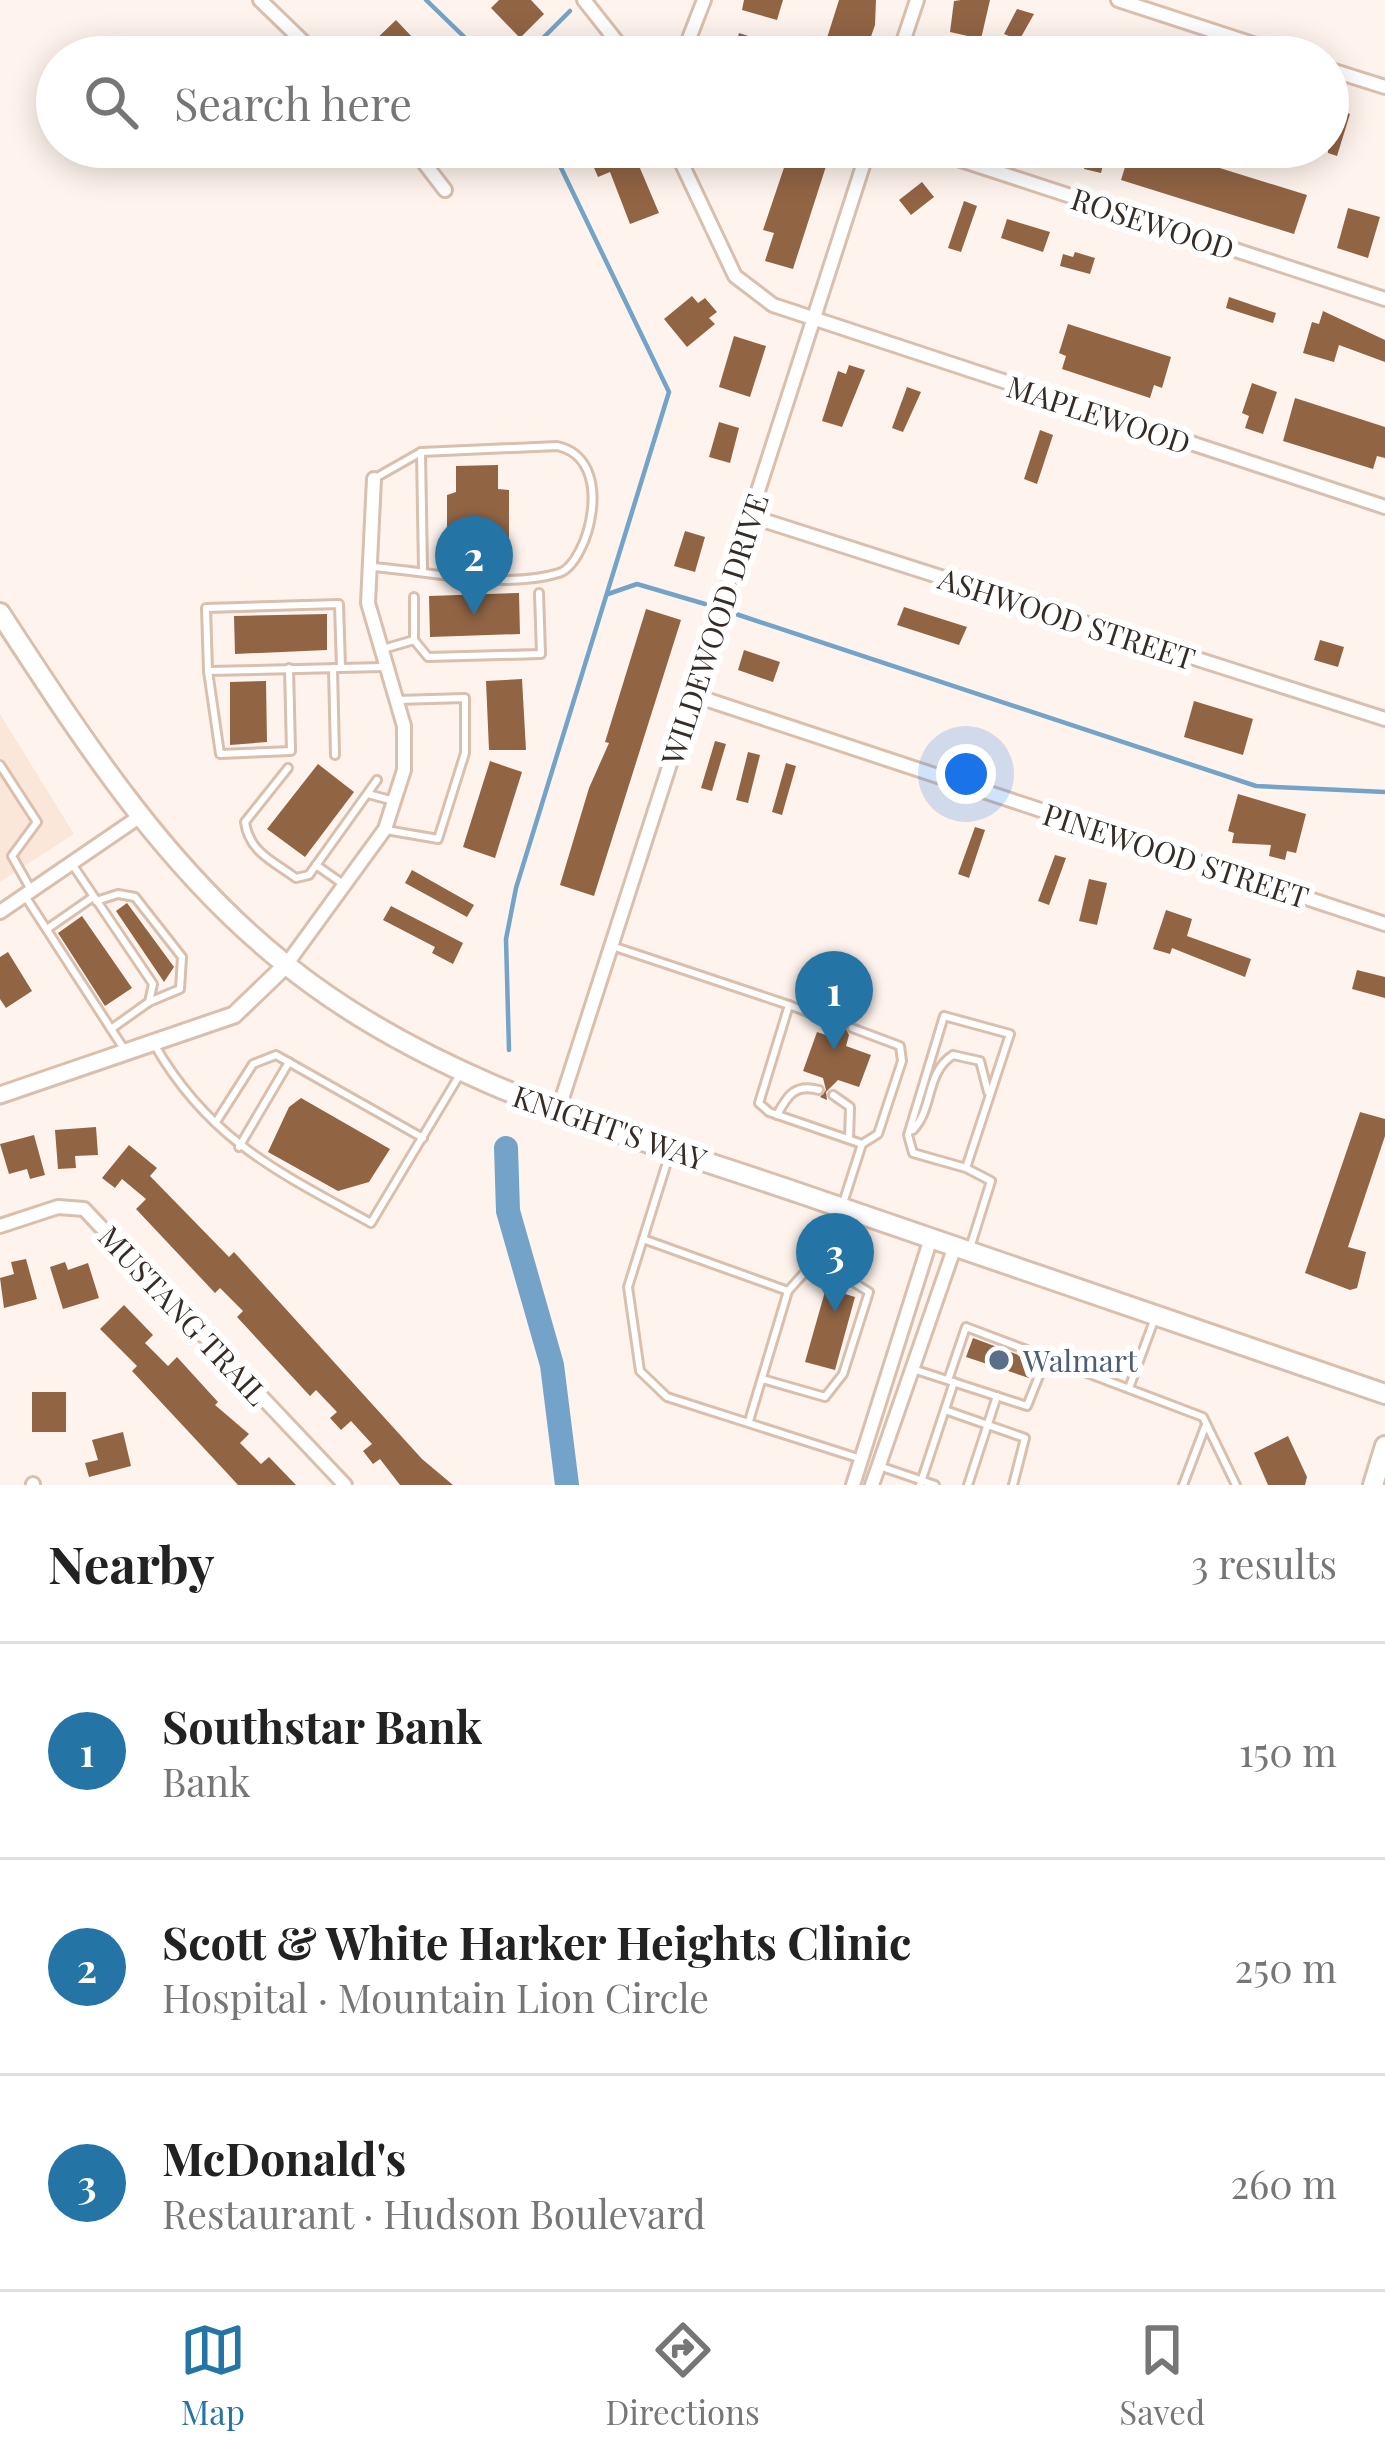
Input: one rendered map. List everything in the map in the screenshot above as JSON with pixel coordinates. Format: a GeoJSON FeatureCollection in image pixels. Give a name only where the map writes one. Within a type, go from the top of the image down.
{"type":"FeatureCollection","features":[{"type":"Feature","properties":{"kind":"main road","name":"KNIGHT'S WAY"},"geometry":{"type":"LineString","coordinates":[[0,613],[140,818],[213,899],[286,965],[349,1011],[462,1071],[558,1111],[1385,1394]]}},
{"type":"Feature","properties":{"kind":"main road"},"geometry":{"type":"LineString","coordinates":[[1372,1485],[1385,1446]]}},
{"type":"Feature","properties":{"kind":"street"},"geometry":{"type":"LineString","coordinates":[[260,0],[297,36]]}},
{"type":"Feature","properties":{"kind":"street"},"geometry":{"type":"LineString","coordinates":[[584,0],[612,36]]}},
{"type":"Feature","properties":{"kind":"street"},"geometry":{"type":"LineString","coordinates":[[691,36],[704,0]]}},
{"type":"Feature","properties":{"kind":"street"},"geometry":{"type":"LineString","coordinates":[[905,36],[916,0]]}},
{"type":"Feature","properties":{"kind":"street"},"geometry":{"type":"LineString","coordinates":[[1118,0],[1229,36]]}},
{"type":"Feature","properties":{"kind":"street"},"geometry":{"type":"LineString","coordinates":[[1349,75],[1385,87]]}},
{"type":"Feature","properties":{"kind":"street"},"geometry":{"type":"LineString","coordinates":[[428,168],[445,190]]}},
{"type":"Feature","properties":{"kind":"street","name":"MAPLEWOOD"},"geometry":{"type":"LineString","coordinates":[[684,168],[735,276],[760,298],[813,321],[1385,507]]}},
{"type":"Feature","properties":{"kind":"street","name":"WILDEWOOD DRIVE"},"geometry":{"type":"LineString","coordinates":[[558,1111],[862,168]]}},
{"type":"Feature","properties":{"kind":"street","name":"ROSEWOOD"},"geometry":{"type":"LineString","coordinates":[[986,168],[1385,299]]}},
{"type":"Feature","properties":{"kind":"street"},"geometry":{"type":"LineString","coordinates":[[0,1094],[234,1015],[286,965],[385,829],[397,802],[405,745],[397,700],[368,603],[374,479]]}},
{"type":"Feature","properties":{"kind":"street","name":"ASHWOOD STREET"},"geometry":{"type":"LineString","coordinates":[[750,516],[1385,719]]}},
{"type":"Feature","properties":{"kind":"street","name":"PINEWOOD STREET"},"geometry":{"type":"LineString","coordinates":[[693,695],[1385,924]]}},
{"type":"Feature","properties":{"kind":"street"},"geometry":{"type":"LineString","coordinates":[[0,912],[140,818]]}},
{"type":"Feature","properties":{"kind":"street","name":"MUSTANG TRAIL"},"geometry":{"type":"LineString","coordinates":[[0,1226],[58,1207],[85,1209],[344,1485]]}},
{"type":"Feature","properties":{"kind":"street"},"geometry":{"type":"LineString","coordinates":[[853,1485],[931,1238]]}},
{"type":"Feature","properties":{"kind":"street"},"geometry":{"type":"LineString","coordinates":[[872,1485],[962,1249]]}},
{"type":"Feature","properties":{"kind":"street"},"geometry":{"type":"LineString","coordinates":[[892,1362],[914,1369]]}},
{"type":"Feature","properties":{"kind":"street"},"geometry":{"type":"LineString","coordinates":[[862,1459],[879,1466]]}},
{"type":"Feature","properties":{"kind":"lane"},"geometry":{"type":"LineString","coordinates":[[370,567],[508,577],[567,569],[592,508],[594,481],[587,461],[575,450],[557,446],[421,452],[374,479]]}},
{"type":"Feature","properties":{"kind":"lane"},"geometry":{"type":"LineString","coordinates":[[421,452],[423,570]]}},
{"type":"Feature","properties":{"kind":"lane"},"geometry":{"type":"LineString","coordinates":[[414,597],[414,640],[428,657],[541,654],[539,593]]}},
{"type":"Feature","properties":{"kind":"lane"},"geometry":{"type":"LineString","coordinates":[[289,668],[291,751],[220,754],[208,671],[206,608],[339,604],[335,755]]}},
{"type":"Feature","properties":{"kind":"lane"},"geometry":{"type":"LineString","coordinates":[[380,650],[414,640]]}},
{"type":"Feature","properties":{"kind":"lane"},"geometry":{"type":"LineString","coordinates":[[208,671],[386,667]]}},
{"type":"Feature","properties":{"kind":"lane"},"geometry":{"type":"LineString","coordinates":[[385,829],[438,839],[465,753],[465,698],[397,700]]}},
{"type":"Feature","properties":{"kind":"lane"},"geometry":{"type":"LineString","coordinates":[[0,765],[37,822],[15,848],[12,862],[46,929],[127,1053]]}},
{"type":"Feature","properties":{"kind":"lane"},"geometry":{"type":"LineString","coordinates":[[288,768],[245,822],[250,844],[296,878],[309,875],[377,780]]}},
{"type":"Feature","properties":{"kind":"lane"},"geometry":{"type":"LineString","coordinates":[[368,794],[397,802]]}},
{"type":"Feature","properties":{"kind":"lane"},"geometry":{"type":"LineString","coordinates":[[0,861],[12,862]]}},
{"type":"Feature","properties":{"kind":"lane"},"geometry":{"type":"LineString","coordinates":[[72,864],[153,984],[149,1002]]}},
{"type":"Feature","properties":{"kind":"lane"},"geometry":{"type":"LineString","coordinates":[[316,865],[344,884]]}},
{"type":"Feature","properties":{"kind":"lane"},"geometry":{"type":"LineString","coordinates":[[46,929],[95,899],[118,894],[135,897],[182,957],[180,989],[149,1002],[111,1028]]}},
{"type":"Feature","properties":{"kind":"lane"},"geometry":{"type":"LineString","coordinates":[[612,946],[834,1022]]}},
{"type":"Feature","properties":{"kind":"lane"},"geometry":{"type":"LineString","coordinates":[[789,1005],[758,1095],[777,1115],[862,1144]]}},
{"type":"Feature","properties":{"kind":"lane"},"geometry":{"type":"LineString","coordinates":[[962,1249],[991,1181],[966,1168],[913,1153],[908,1135],[944,1016],[1010,1034],[966,1168]]}},
{"type":"Feature","properties":{"kind":"lane"},"geometry":{"type":"LineString","coordinates":[[841,1208],[862,1144],[878,1134],[902,1061],[901,1046],[852,1028]]}},
{"type":"Feature","properties":{"kind":"lane"},"geometry":{"type":"LineString","coordinates":[[154,1044],[172,1076],[239,1147],[370,1223],[462,1071]]}},
{"type":"Feature","properties":{"kind":"lane"},"geometry":{"type":"LineString","coordinates":[[217,1123],[253,1064],[276,1055],[423,1138]]}},
{"type":"Feature","properties":{"kind":"lane"},"geometry":{"type":"LineString","coordinates":[[908,1135],[922,1121],[940,1064],[953,1055],[980,1061],[989,1095]]}},
{"type":"Feature","properties":{"kind":"lane"},"geometry":{"type":"LineString","coordinates":[[239,1147],[289,1062]]}},
{"type":"Feature","properties":{"kind":"lane"},"geometry":{"type":"LineString","coordinates":[[777,1115],[788,1094],[819,1090]]}},
{"type":"Feature","properties":{"kind":"lane"},"geometry":{"type":"LineString","coordinates":[[833,1095],[850,1107],[849,1139]]}},
{"type":"Feature","properties":{"kind":"lane"},"geometry":{"type":"LineString","coordinates":[[671,1150],[628,1287],[640,1371],[667,1397],[862,1459]]}},
{"type":"Feature","properties":{"kind":"lane"},"geometry":{"type":"LineString","coordinates":[[643,1239],[788,1291]]}},
{"type":"Feature","properties":{"kind":"lane"},"geometry":{"type":"LineString","coordinates":[[749,1423],[762,1379],[788,1291],[806,1271],[848,1279],[869,1292],[836,1388],[817,1396],[762,1379]]}},
{"type":"Feature","properties":{"kind":"lane"},"geometry":{"type":"LineString","coordinates":[[1129,1388],[1156,1316]]}},
{"type":"Feature","properties":{"kind":"lane"},"geometry":{"type":"LineString","coordinates":[[921,1483],[966,1327],[1189,1408],[1206,1424],[1236,1485]]}},
{"type":"Feature","properties":{"kind":"lane"},"geometry":{"type":"LineString","coordinates":[[914,1369],[1027,1406],[1047,1356]]}},
{"type":"Feature","properties":{"kind":"lane"},"geometry":{"type":"LineString","coordinates":[[968,1485],[997,1396]]}},
{"type":"Feature","properties":{"kind":"lane"},"geometry":{"type":"LineString","coordinates":[[945,1410],[1025,1438],[1013,1485]]}},
{"type":"Feature","properties":{"kind":"lane"},"geometry":{"type":"LineString","coordinates":[[1183,1485],[1206,1424]]}},
{"type":"Feature","properties":{"kind":"lane"},"geometry":{"type":"LineString","coordinates":[[879,1466],[935,1485]]}},
{"type":"Feature","properties":{"kind":"shaded area"},"geometry":{"type":"Polygon","coordinates":[[[0,714],[74,834],[0,882],[0,714]]]}},
{"type":"Feature","properties":{"kind":"building"},"geometry":{"type":"Polygon","coordinates":[[[499,0],[531,0],[544,14],[518,36],[491,8],[499,0]]]}},
{"type":"Feature","properties":{"kind":"building"},"geometry":{"type":"Polygon","coordinates":[[[744,0],[783,0],[777,20],[742,10],[744,0]]]}},
{"type":"Feature","properties":{"kind":"building"},"geometry":{"type":"Polygon","coordinates":[[[839,0],[876,0],[871,36],[828,36],[839,0]]]}},
{"type":"Feature","properties":{"kind":"building"},"geometry":{"type":"Polygon","coordinates":[[[990,0],[982,36],[950,32],[954,1],[990,0]]]}},
{"type":"Feature","properties":{"kind":"building"},"geometry":{"type":"Polygon","coordinates":[[[1017,9],[1034,14],[1022,36],[1004,34],[1017,9]]]}},
{"type":"Feature","properties":{"kind":"building"},"geometry":{"type":"Polygon","coordinates":[[[396,20],[411,36],[379,36],[396,20]]]}},
{"type":"Feature","properties":{"kind":"building"},"geometry":{"type":"Polygon","coordinates":[[[594,168],[640,168],[659,213],[630,224],[610,172],[598,177],[594,168]]]}},
{"type":"Feature","properties":{"kind":"building"},"geometry":{"type":"Polygon","coordinates":[[[784,168],[825,168],[793,269],[765,261],[774,233],[763,230],[784,168]]]}},
{"type":"Feature","properties":{"kind":"building"},"geometry":{"type":"Polygon","coordinates":[[[1125,168],[1220,168],[1307,195],[1294,234],[1121,180],[1125,168]]]}},
{"type":"Feature","properties":{"kind":"building"},"geometry":{"type":"Polygon","coordinates":[[[922,182],[934,197],[911,215],[899,200],[922,182]]]}},
{"type":"Feature","properties":{"kind":"building"},"geometry":{"type":"Polygon","coordinates":[[[964,201],[977,206],[961,252],[948,248],[964,201]]]}},
{"type":"Feature","properties":{"kind":"building"},"geometry":{"type":"Polygon","coordinates":[[[1348,208],[1380,217],[1368,258],[1337,248],[1348,208]]]}},
{"type":"Feature","properties":{"kind":"building"},"geometry":{"type":"Polygon","coordinates":[[[1007,219],[1050,232],[1043,252],[1001,238],[1007,219]]]}},
{"type":"Feature","properties":{"kind":"building"},"geometry":{"type":"Polygon","coordinates":[[[1075,252],[1095,258],[1090,274],[1060,266],[1063,254],[1073,257],[1075,252]]]}},
{"type":"Feature","properties":{"kind":"building"},"geometry":{"type":"Polygon","coordinates":[[[692,296],[698,303],[705,298],[717,312],[709,318],[715,324],[687,347],[664,319],[692,296]]]}},
{"type":"Feature","properties":{"kind":"building"},"geometry":{"type":"Polygon","coordinates":[[[1229,297],[1276,313],[1273,323],[1226,308],[1229,297]]]}},
{"type":"Feature","properties":{"kind":"building"},"geometry":{"type":"Polygon","coordinates":[[[1323,311],[1385,340],[1385,362],[1339,345],[1334,362],[1303,353],[1312,322],[1319,324],[1323,311]]]}},
{"type":"Feature","properties":{"kind":"building"},"geometry":{"type":"Polygon","coordinates":[[[1068,324],[1171,357],[1162,388],[1154,385],[1150,398],[1062,369],[1066,356],[1059,353],[1068,324]]]}},
{"type":"Feature","properties":{"kind":"building"},"geometry":{"type":"Polygon","coordinates":[[[734,336],[766,346],[750,397],[719,387],[734,336]]]}},
{"type":"Feature","properties":{"kind":"building"},"geometry":{"type":"Polygon","coordinates":[[[849,365],[865,370],[842,427],[822,421],[838,371],[846,374],[849,365]]]}},
{"type":"Feature","properties":{"kind":"building"},"geometry":{"type":"Polygon","coordinates":[[[1252,383],[1277,392],[1263,434],[1245,428],[1249,416],[1242,413],[1252,383]]]}},
{"type":"Feature","properties":{"kind":"building"},"geometry":{"type":"Polygon","coordinates":[[[907,387],[921,392],[903,432],[892,428],[907,387]]]}},
{"type":"Feature","properties":{"kind":"building"},"geometry":{"type":"Polygon","coordinates":[[[1295,398],[1385,427],[1385,458],[1377,456],[1373,469],[1283,441],[1295,398]]]}},
{"type":"Feature","properties":{"kind":"building"},"geometry":{"type":"Polygon","coordinates":[[[719,422],[739,428],[730,463],[709,457],[719,422]]]}},
{"type":"Feature","properties":{"kind":"building"},"geometry":{"type":"Polygon","coordinates":[[[1040,430],[1053,435],[1037,484],[1024,479],[1040,430]]]}},
{"type":"Feature","properties":{"kind":"building"},"geometry":{"type":"Polygon","coordinates":[[[498,465],[498,489],[509,490],[509,547],[502,547],[502,554],[457,555],[457,529],[447,529],[447,495],[456,492],[456,466],[498,465]]]}},
{"type":"Feature","properties":{"kind":"building"},"geometry":{"type":"Polygon","coordinates":[[[685,531],[705,537],[695,572],[674,566],[685,531]]]}},
{"type":"Feature","properties":{"kind":"building"},"geometry":{"type":"Polygon","coordinates":[[[519,593],[520,634],[430,637],[429,596],[519,593]]]}},
{"type":"Feature","properties":{"kind":"building"},"geometry":{"type":"Polygon","coordinates":[[[904,607],[967,627],[959,645],[897,625],[904,607]]]}},
{"type":"Feature","properties":{"kind":"building"},"geometry":{"type":"Polygon","coordinates":[[[646,609],[681,620],[594,896],[560,885],[589,788],[609,743],[605,742],[646,609]]]}},
{"type":"Feature","properties":{"kind":"building"},"geometry":{"type":"Polygon","coordinates":[[[327,614],[327,650],[235,654],[234,616],[327,614]]]}},
{"type":"Feature","properties":{"kind":"building"},"geometry":{"type":"Polygon","coordinates":[[[1320,640],[1344,647],[1338,667],[1314,660],[1320,640]]]}},
{"type":"Feature","properties":{"kind":"building"},"geometry":{"type":"Polygon","coordinates":[[[744,650],[780,662],[773,682],[738,670],[744,650]]]}},
{"type":"Feature","properties":{"kind":"building"},"geometry":{"type":"Polygon","coordinates":[[[522,679],[526,750],[489,750],[486,681],[522,679]]]}},
{"type":"Feature","properties":{"kind":"building"},"geometry":{"type":"Polygon","coordinates":[[[266,681],[267,742],[230,745],[230,682],[266,681]]]}},
{"type":"Feature","properties":{"kind":"building"},"geometry":{"type":"Polygon","coordinates":[[[1194,701],[1253,719],[1243,755],[1184,737],[1194,701]]]}},
{"type":"Feature","properties":{"kind":"building"},"geometry":{"type":"Polygon","coordinates":[[[715,741],[726,744],[712,791],[701,788],[715,741]]]}},
{"type":"Feature","properties":{"kind":"building"},"geometry":{"type":"Polygon","coordinates":[[[748,752],[760,755],[748,803],[736,800],[748,752]]]}},
{"type":"Feature","properties":{"kind":"building"},"geometry":{"type":"Polygon","coordinates":[[[490,761],[522,772],[495,858],[463,847],[490,761]]]}},
{"type":"Feature","properties":{"kind":"building"},"geometry":{"type":"Polygon","coordinates":[[[786,763],[796,766],[782,815],[772,812],[786,763]]]}},
{"type":"Feature","properties":{"kind":"building"},"geometry":{"type":"Polygon","coordinates":[[[318,764],[354,792],[305,857],[267,829],[318,764]]]}},
{"type":"Feature","properties":{"kind":"building"},"geometry":{"type":"Polygon","coordinates":[[[1238,794],[1306,814],[1296,853],[1287,851],[1285,860],[1269,856],[1271,845],[1232,843],[1234,833],[1228,831],[1238,794]]]}},
{"type":"Feature","properties":{"kind":"building"},"geometry":{"type":"Polygon","coordinates":[[[975,827],[985,830],[969,878],[958,874],[975,827]]]}},
{"type":"Feature","properties":{"kind":"building"},"geometry":{"type":"Polygon","coordinates":[[[1055,855],[1066,858],[1049,905],[1038,901],[1055,855]]]}},
{"type":"Feature","properties":{"kind":"building"},"geometry":{"type":"Polygon","coordinates":[[[412,870],[474,905],[467,917],[405,883],[412,870]]]}},
{"type":"Feature","properties":{"kind":"building"},"geometry":{"type":"Polygon","coordinates":[[[1089,879],[1107,883],[1097,925],[1079,921],[1089,879]]]}},
{"type":"Feature","properties":{"kind":"building"},"geometry":{"type":"Polygon","coordinates":[[[127,903],[174,967],[164,982],[116,911],[127,903]]]}},
{"type":"Feature","properties":{"kind":"building"},"geometry":{"type":"Polygon","coordinates":[[[391,906],[463,943],[453,964],[432,953],[435,947],[383,920],[391,906]]]}},
{"type":"Feature","properties":{"kind":"building"},"geometry":{"type":"Polygon","coordinates":[[[1166,910],[1192,919],[1187,936],[1251,959],[1245,977],[1172,948],[1170,954],[1153,949],[1166,910]]]}},
{"type":"Feature","properties":{"kind":"building"},"geometry":{"type":"Polygon","coordinates":[[[82,916],[132,988],[105,1006],[58,933],[82,916]]]}},
{"type":"Feature","properties":{"kind":"building"},"geometry":{"type":"Polygon","coordinates":[[[8,952],[32,991],[6,1008],[0,999],[0,957],[8,952]]]}},
{"type":"Feature","properties":{"kind":"building"},"geometry":{"type":"Polygon","coordinates":[[[1357,970],[1385,977],[1385,998],[1352,989],[1357,970]]]}},
{"type":"Feature","properties":{"kind":"building"},"geometry":{"type":"Polygon","coordinates":[[[843,996],[861,1003],[854,1021],[845,1027],[846,1046],[871,1055],[859,1087],[838,1080],[826,1092],[827,1100],[820,1097],[826,1090],[823,1078],[803,1071],[817,1032],[829,1036],[840,1026],[837,1015],[843,996]]]}},
{"type":"Feature","properties":{"kind":"building"},"geometry":{"type":"Polygon","coordinates":[[[301,1098],[390,1149],[369,1182],[338,1191],[268,1152],[289,1107],[301,1098]]]}},
{"type":"Feature","properties":{"kind":"building"},"geometry":{"type":"Polygon","coordinates":[[[1360,1112],[1385,1119],[1385,1136],[1348,1247],[1366,1252],[1357,1288],[1350,1290],[1305,1273],[1360,1112]]]}},
{"type":"Feature","properties":{"kind":"building"},"geometry":{"type":"Polygon","coordinates":[[[96,1127],[98,1155],[75,1156],[76,1168],[58,1169],[55,1130],[96,1127]]]}},
{"type":"Feature","properties":{"kind":"building"},"geometry":{"type":"Polygon","coordinates":[[[34,1135],[45,1175],[30,1179],[27,1169],[9,1174],[0,1144],[34,1135]]]}},
{"type":"Feature","properties":{"kind":"building"},"geometry":{"type":"Polygon","coordinates":[[[129,1145],[157,1168],[150,1176],[229,1257],[234,1252],[422,1459],[453,1485],[400,1485],[380,1459],[373,1464],[363,1451],[372,1444],[351,1421],[341,1430],[330,1418],[337,1412],[316,1390],[310,1396],[237,1317],[243,1311],[220,1288],[215,1293],[136,1209],[146,1199],[122,1179],[115,1188],[102,1178],[129,1145]]]}},
{"type":"Feature","properties":{"kind":"building"},"geometry":{"type":"Polygon","coordinates":[[[26,1259],[37,1299],[4,1308],[0,1278],[14,1274],[11,1262],[26,1259]]]}},
{"type":"Feature","properties":{"kind":"building"},"geometry":{"type":"Polygon","coordinates":[[[65,1262],[68,1270],[88,1263],[99,1298],[63,1309],[50,1267],[65,1262]]]}},
{"type":"Feature","properties":{"kind":"building"},"geometry":{"type":"Polygon","coordinates":[[[826,1288],[855,1297],[835,1370],[805,1362],[826,1288]]]}},
{"type":"Feature","properties":{"kind":"building"},"geometry":{"type":"Polygon","coordinates":[[[124,1305],[153,1335],[145,1343],[168,1366],[177,1357],[218,1402],[215,1405],[249,1434],[240,1443],[261,1464],[269,1457],[296,1485],[238,1485],[132,1371],[137,1366],[100,1329],[124,1305]]]}},
{"type":"Feature","properties":{"kind":"building"},"geometry":{"type":"Polygon","coordinates":[[[973,1338],[1035,1361],[1029,1378],[966,1357],[973,1338]]]}},
{"type":"Feature","properties":{"kind":"building"},"geometry":{"type":"Polygon","coordinates":[[[32,1392],[66,1392],[66,1432],[32,1432],[32,1392]]]}},
{"type":"Feature","properties":{"kind":"building"},"geometry":{"type":"Polygon","coordinates":[[[123,1432],[131,1466],[89,1477],[85,1463],[98,1460],[92,1440],[123,1432]]]}},
{"type":"Feature","properties":{"kind":"building"},"geometry":{"type":"Polygon","coordinates":[[[1288,1436],[1307,1477],[1305,1485],[1268,1485],[1254,1453],[1288,1436]]]}},
{"type":"Feature","properties":{"kind":"waterway"},"geometry":{"type":"LineString","coordinates":[[426,0],[463,36]]}},
{"type":"Feature","properties":{"kind":"waterway"},"geometry":{"type":"LineString","coordinates":[[545,36],[570,11]]}},
{"type":"Feature","properties":{"kind":"waterway"},"geometry":{"type":"LineString","coordinates":[[509,1050],[506,939],[516,888],[669,392],[561,168]]}},
{"type":"Feature","properties":{"kind":"waterway"},"geometry":{"type":"LineString","coordinates":[[608,594],[637,584],[705,604]]}},
{"type":"Feature","properties":{"kind":"waterway"},"geometry":{"type":"LineString","coordinates":[[736,614],[1256,786],[1385,792]]}},
{"type":"Feature","properties":{"kind":"waterway"},"geometry":{"type":"LineString","coordinates":[[506,1148],[508,1211],[552,1365],[567,1485]]}},
{"type":"Feature","properties":{"kind":"place","name":"Scott & White Harker Heights Clinic"},"geometry":{"type":"Point","coordinates":[474,615]}},
{"type":"Feature","properties":{"kind":"place","name":"Southstar Bank"},"geometry":{"type":"Point","coordinates":[834,1050]}},
{"type":"Feature","properties":{"kind":"place","name":"McDonald's"},"geometry":{"type":"Point","coordinates":[835,1312]}},
{"type":"Feature","properties":{"kind":"place","name":"Walmart"},"geometry":{"type":"Point","coordinates":[999,1360]}}]}
